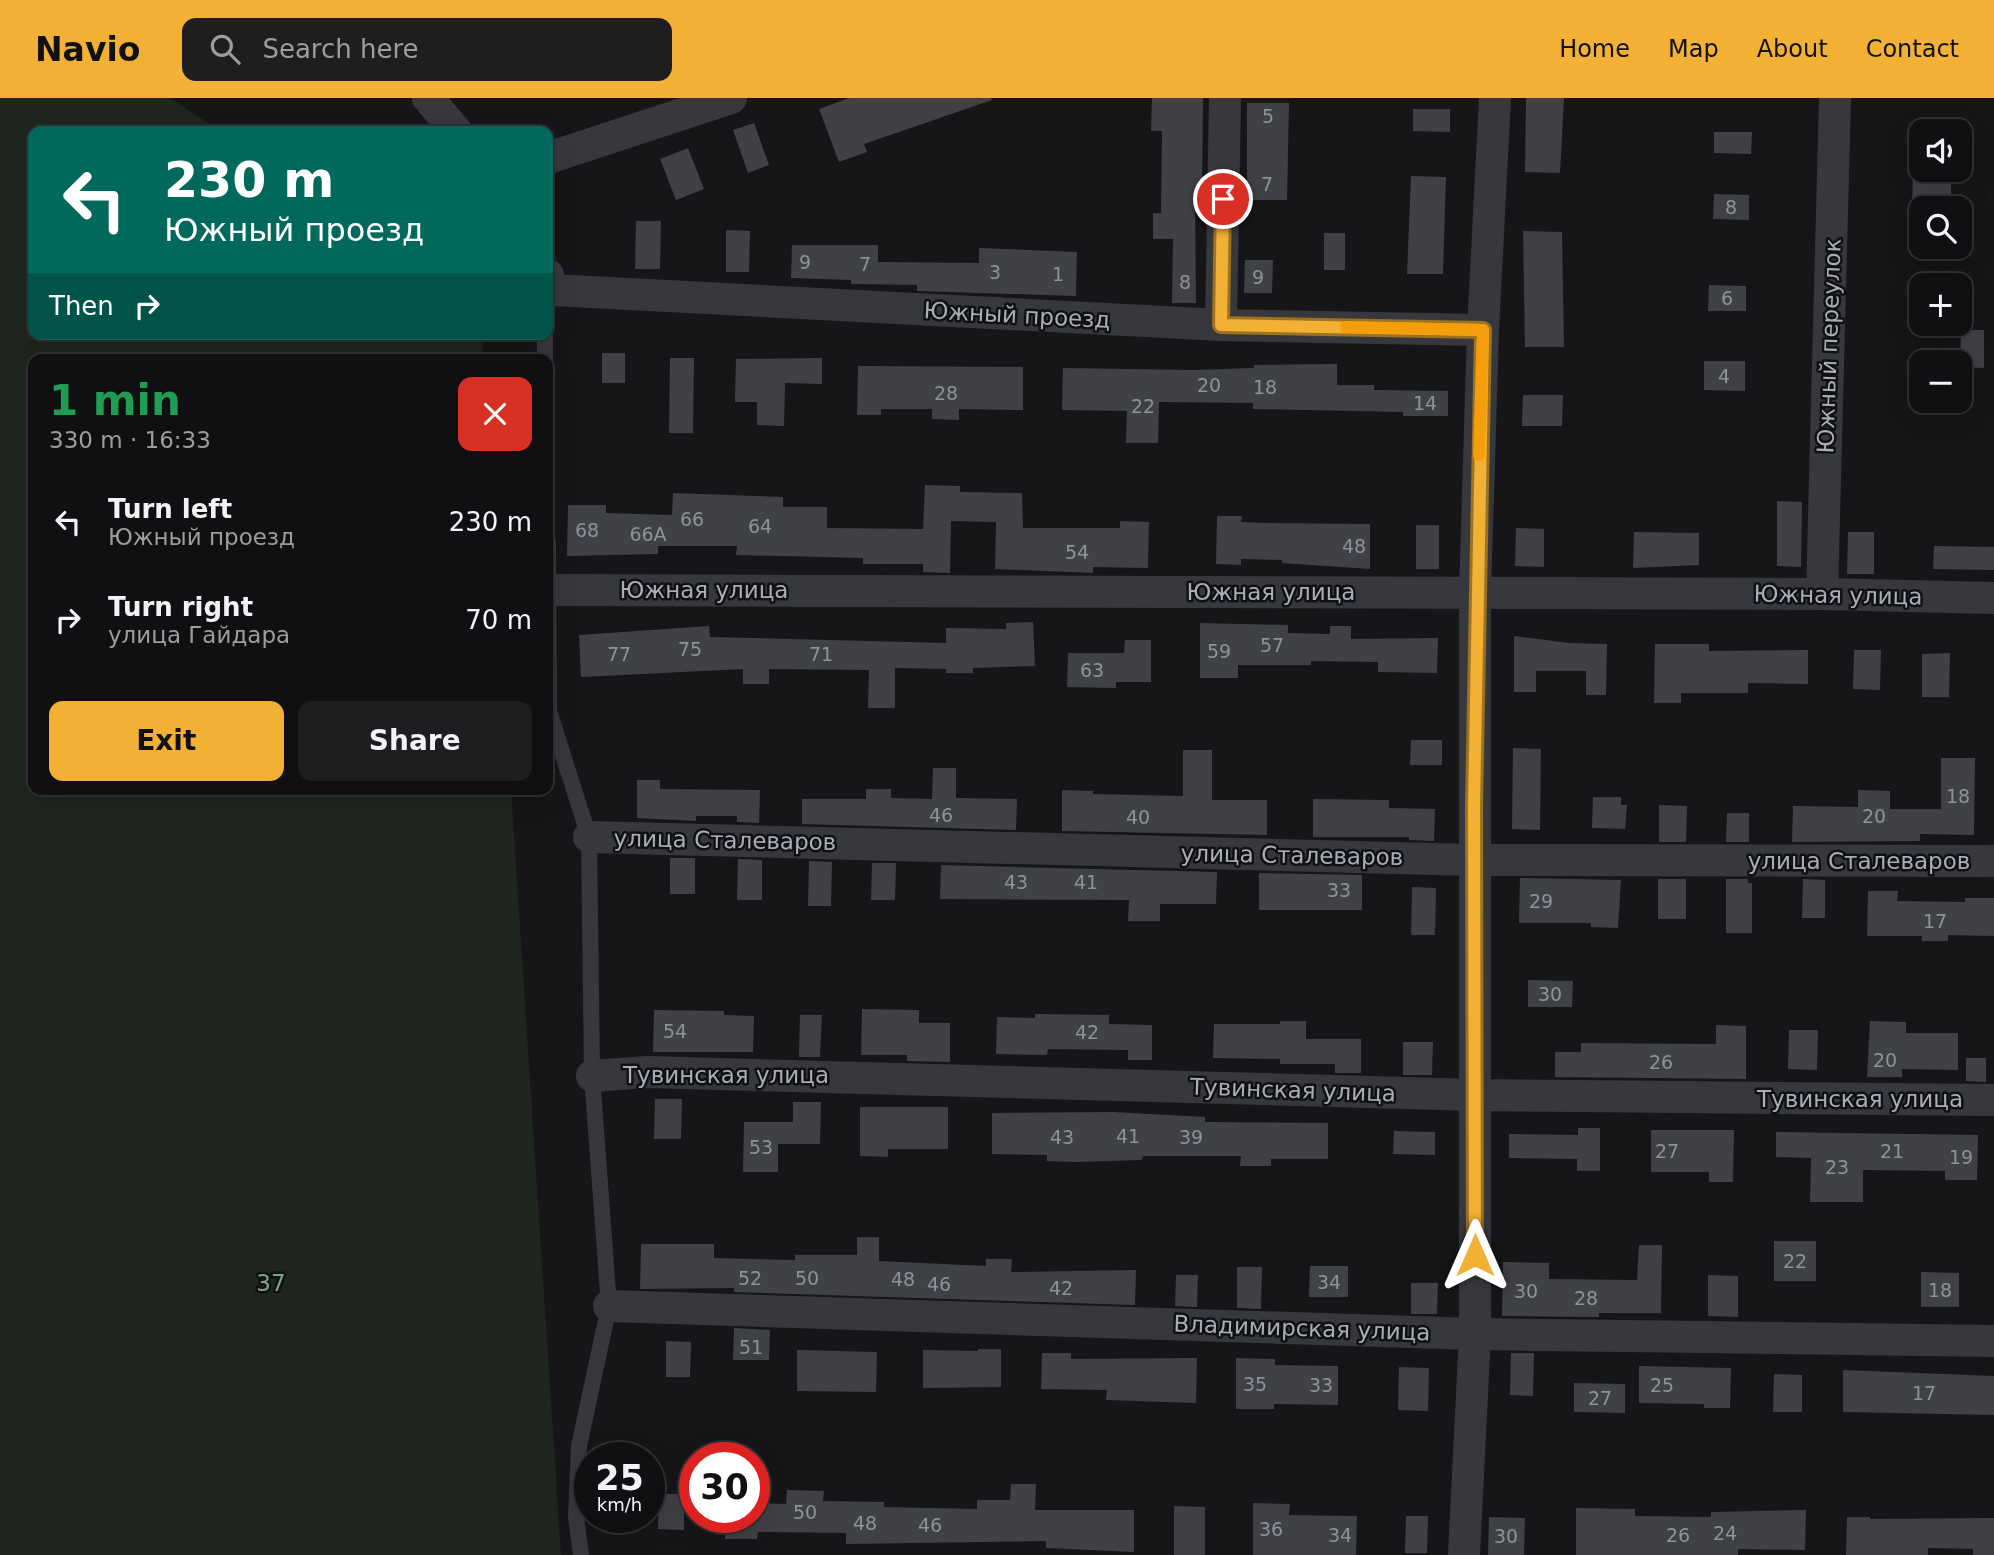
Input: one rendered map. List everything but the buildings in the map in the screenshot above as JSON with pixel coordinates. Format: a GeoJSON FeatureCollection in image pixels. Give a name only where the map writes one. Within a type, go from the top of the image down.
{"type":"FeatureCollection","features":[{"type":"Feature","properties":{"kind":"street"},"geometry":{"type":"LineString","coordinates":[[428,98],[452,126]]}},
{"type":"Feature","properties":{"kind":"street"},"geometry":{"type":"LineString","coordinates":[[553,157],[731,98]]}},
{"type":"Feature","properties":{"kind":"street"},"geometry":{"type":"LineString","coordinates":[[1221,325],[1225,98]]}},
{"type":"Feature","properties":{"kind":"street"},"geometry":{"type":"LineString","coordinates":[[1464,1555],[1475,1334],[1475,593],[1483,330],[1495,98]]}},
{"type":"Feature","properties":{"kind":"street","name":"Южный переулок"},"geometry":{"type":"LineString","coordinates":[[1822,594],[1835,98]]}},
{"type":"Feature","properties":{"kind":"street","name":"Южный проезд"},"geometry":{"type":"LineString","coordinates":[[553,292],[1221,325],[1483,330]]}},
{"type":"Feature","properties":{"kind":"street","name":"Южная улица"},"geometry":{"type":"LineString","coordinates":[[553,590],[1822,594],[1994,598]]}},
{"type":"Feature","properties":{"kind":"street","name":"улица Сталеваров"},"geometry":{"type":"LineString","coordinates":[[589,836],[1473,860],[1994,861]]}},
{"type":"Feature","properties":{"kind":"street","name":"Тувинская улица"},"geometry":{"type":"LineString","coordinates":[[592,1076],[648,1072],[1476,1095],[1994,1100]]}},
{"type":"Feature","properties":{"kind":"street","name":"Владимирская улица"},"geometry":{"type":"LineString","coordinates":[[609,1306],[1475,1334],[1994,1341]]}},
{"type":"Feature","properties":{"kind":"lane"},"geometry":{"type":"LineString","coordinates":[[553,724],[589,836],[592,1076],[609,1306],[579,1446],[576,1517],[581,1555]]}},
{"type":"Feature","properties":{"kind":"green space","name":"37"},"geometry":{"type":"Polygon","coordinates":[[[0,98],[170,98],[212,126],[28,126],[28,340],[482,340],[483,354],[28,354],[28,795],[511,795],[561,1555],[0,1555],[0,98]]]}},
{"type":"Feature","properties":{"kind":"slow traffic"},"geometry":{"type":"LineString","coordinates":[[1346,327],[1483,330],[1479,455]]}},
{"type":"Feature","properties":{"kind":"route"},"geometry":{"type":"LineString","coordinates":[[1223,199],[1221,325],[1483,330],[1475,593],[1475,1255]]}}]}
